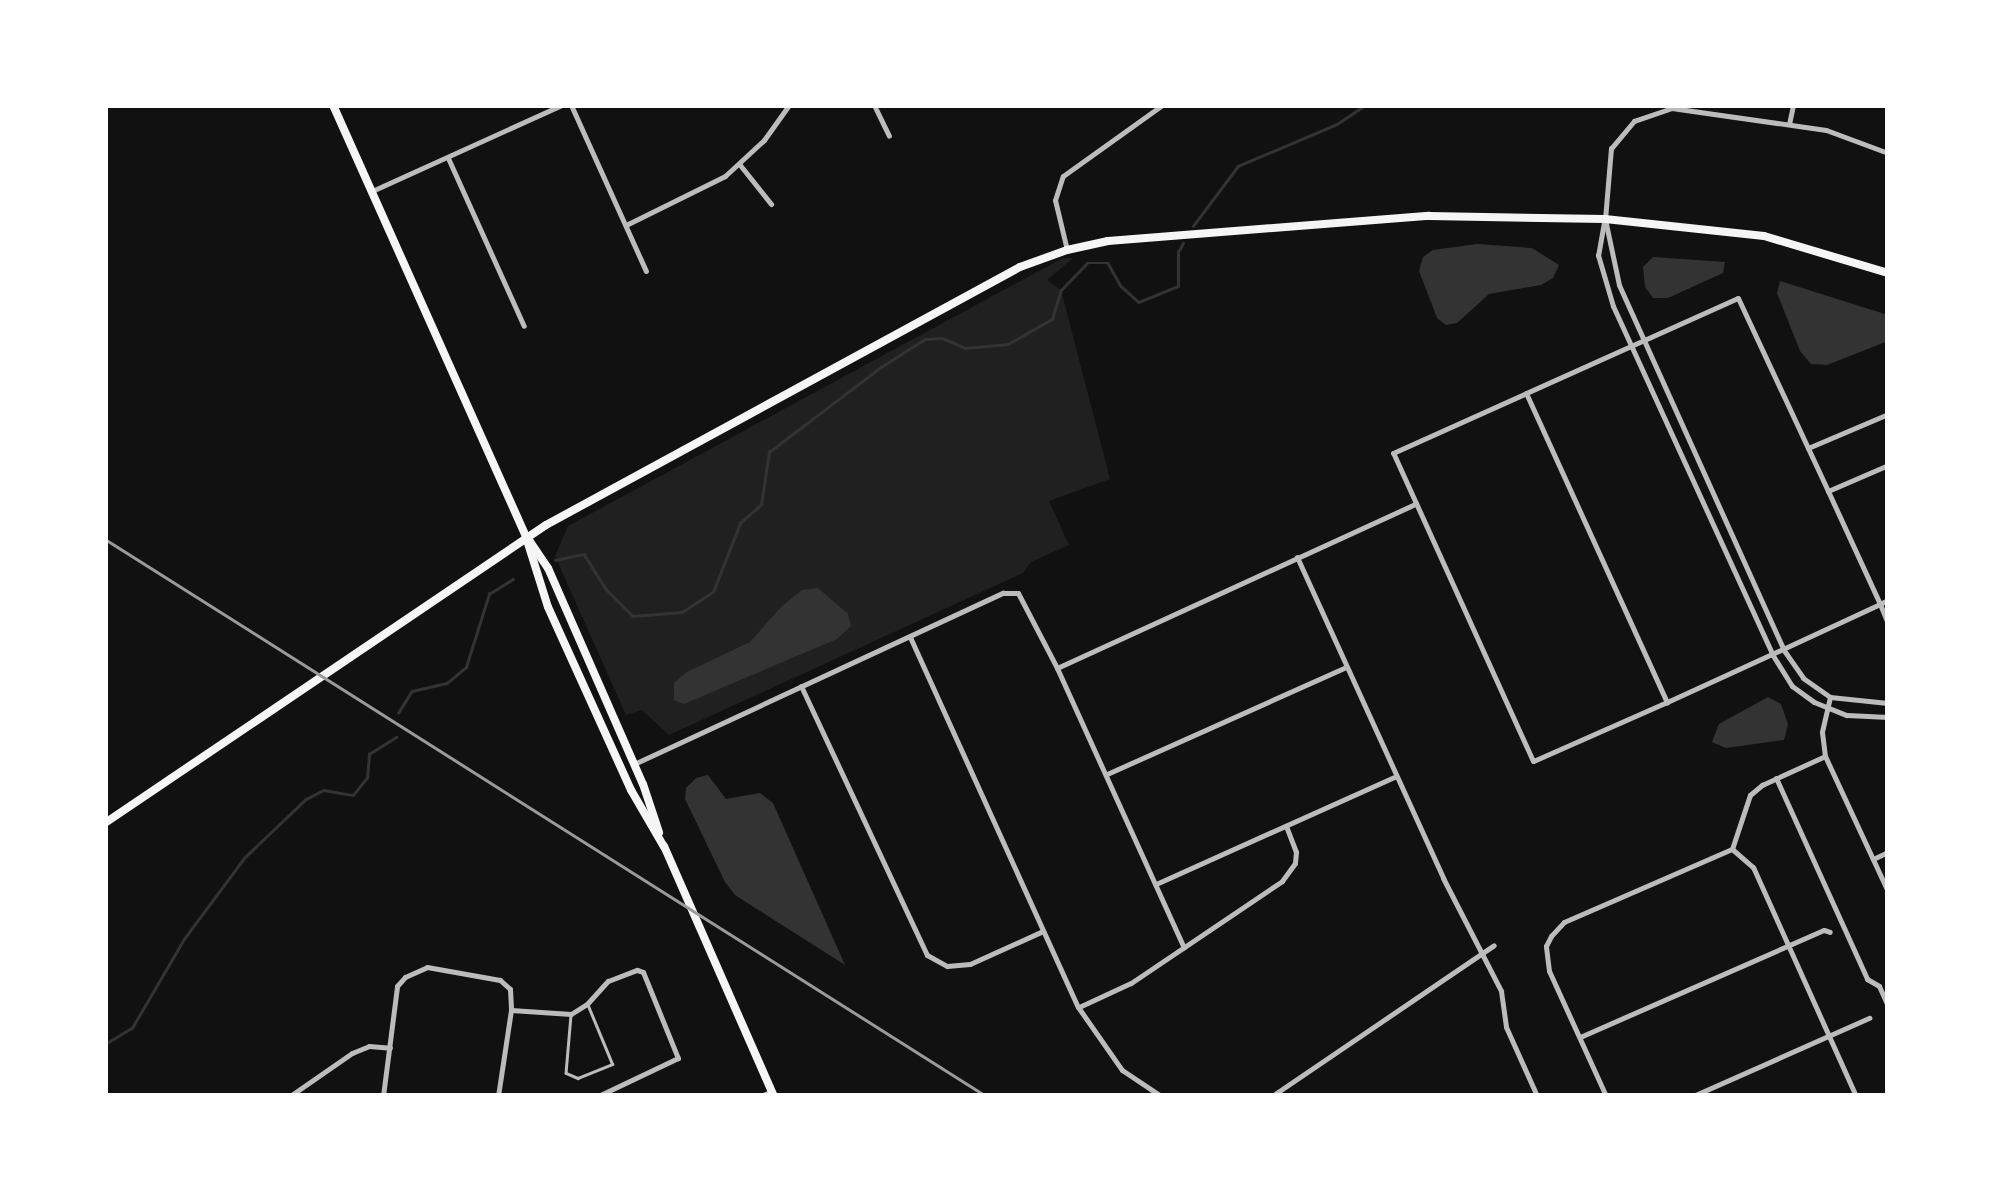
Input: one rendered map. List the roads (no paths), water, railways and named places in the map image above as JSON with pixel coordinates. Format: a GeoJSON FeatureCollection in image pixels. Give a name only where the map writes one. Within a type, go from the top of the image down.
{"type":"FeatureCollection","features":[{"type":"Feature","properties":{"kind":"main road"},"geometry":{"type":"LineString","coordinates":[[333,105],[526,536],[548,607],[632,790],[664,847]]}},
{"type":"Feature","properties":{"kind":"main road"},"geometry":{"type":"LineString","coordinates":[[105,822],[526,536],[1020,267],[1068,250],[1108,241],[1429,216],[1605,219],[1764,236],[1888,272]]}},
{"type":"Feature","properties":{"kind":"main road"},"geometry":{"type":"LineString","coordinates":[[526,536],[548,568],[634,764],[664,847],[773,1094]]}},
{"type":"Feature","properties":{"kind":"street"},"geometry":{"type":"LineString","coordinates":[[372,192],[562,105]]}},
{"type":"Feature","properties":{"kind":"street"},"geometry":{"type":"LineString","coordinates":[[571,105],[646,271]]}},
{"type":"Feature","properties":{"kind":"street"},"geometry":{"type":"LineString","coordinates":[[626,224],[685,198],[740,165],[789,105]]}},
{"type":"Feature","properties":{"kind":"street"},"geometry":{"type":"LineString","coordinates":[[874,105],[889,136]]}},
{"type":"Feature","properties":{"kind":"street"},"geometry":{"type":"LineString","coordinates":[[1068,250],[1056,200],[1063,176],[1162,105]]}},
{"type":"Feature","properties":{"kind":"street"},"geometry":{"type":"LineString","coordinates":[[1790,124],[1793,105]]}},
{"type":"Feature","properties":{"kind":"street"},"geometry":{"type":"LineString","coordinates":[[1888,153],[1826,130],[1692,107],[1638,118],[1621,131],[1611,148],[1605,219],[1598,245],[1599,266],[1630,345],[1772,654],[1800,694],[1827,710],[1888,718]]}},
{"type":"Feature","properties":{"kind":"street"},"geometry":{"type":"LineString","coordinates":[[448,158],[524,326]]}},
{"type":"Feature","properties":{"kind":"street"},"geometry":{"type":"LineString","coordinates":[[740,165],[772,204]]}},
{"type":"Feature","properties":{"kind":"street"},"geometry":{"type":"LineString","coordinates":[[1605,219],[1612,267],[1642,340],[1783,649],[1803,678],[1830,696],[1888,703]]}},
{"type":"Feature","properties":{"kind":"street"},"geometry":{"type":"LineString","coordinates":[[1888,600],[1880,604],[1783,649],[1667,702],[1533,761],[1393,453],[1738,298],[1880,604],[1888,624]]}},
{"type":"Feature","properties":{"kind":"street"},"geometry":{"type":"LineString","coordinates":[[1526,392],[1667,702]]}},
{"type":"Feature","properties":{"kind":"street"},"geometry":{"type":"LineString","coordinates":[[1808,448],[1888,414]]}},
{"type":"Feature","properties":{"kind":"street"},"geometry":{"type":"LineString","coordinates":[[1828,491],[1888,464]]}},
{"type":"Feature","properties":{"kind":"street"},"geometry":{"type":"LineString","coordinates":[[1057,668],[1416,504]]}},
{"type":"Feature","properties":{"kind":"street"},"geometry":{"type":"LineString","coordinates":[[1297,557],[1396,776],[1501,991],[1506,1026],[1537,1096]]}},
{"type":"Feature","properties":{"kind":"street"},"geometry":{"type":"LineString","coordinates":[[634,764],[1003,593],[1018,593],[1057,668],[1184,948]]}},
{"type":"Feature","properties":{"kind":"street"},"geometry":{"type":"LineString","coordinates":[[910,636],[1078,1007],[1122,1070],[1161,1096]]}},
{"type":"Feature","properties":{"kind":"street"},"geometry":{"type":"LineString","coordinates":[[1106,775],[1346,667]]}},
{"type":"Feature","properties":{"kind":"street"},"geometry":{"type":"LineString","coordinates":[[801,686],[927,955],[947,966],[970,964],[1042,932]]}},
{"type":"Feature","properties":{"kind":"street"},"geometry":{"type":"LineString","coordinates":[[1830,696],[1822,732],[1825,756],[1888,892]]}},
{"type":"Feature","properties":{"kind":"street"},"geometry":{"type":"LineString","coordinates":[[1606,1096],[1549,971],[1548,940],[1564,922],[1732,849],[1750,795],[1776,778],[1825,756]]}},
{"type":"Feature","properties":{"kind":"street"},"geometry":{"type":"LineString","coordinates":[[1156,884],[1396,776]]}},
{"type":"Feature","properties":{"kind":"street"},"geometry":{"type":"LineString","coordinates":[[1776,778],[1868,979],[1879,986],[1888,1006]]}},
{"type":"Feature","properties":{"kind":"street"},"geometry":{"type":"LineString","coordinates":[[1078,1007],[1131,984],[1290,874],[1296,852],[1286,826]]}},
{"type":"Feature","properties":{"kind":"street"},"geometry":{"type":"LineString","coordinates":[[1732,849],[1753,866],[1856,1096]]}},
{"type":"Feature","properties":{"kind":"street"},"geometry":{"type":"LineString","coordinates":[[1872,859],[1888,852]]}},
{"type":"Feature","properties":{"kind":"street"},"geometry":{"type":"LineString","coordinates":[[1580,1037],[1824,930],[1830,932]]}},
{"type":"Feature","properties":{"kind":"street"},"geometry":{"type":"LineString","coordinates":[[1272,1096],[1494,945]]}},
{"type":"Feature","properties":{"kind":"street"},"geometry":{"type":"LineString","coordinates":[[383,1096],[397,986],[404,976],[427,967],[506,983],[511,1010],[498,1096]]}},
{"type":"Feature","properties":{"kind":"street"},"geometry":{"type":"LineString","coordinates":[[511,1010],[571,1014],[587,1004],[608,981],[637,970],[643,972],[678,1053],[674,1062],[598,1096]]}},
{"type":"Feature","properties":{"kind":"street"},"geometry":{"type":"LineString","coordinates":[[1879,986],[1888,982]]}},
{"type":"Feature","properties":{"kind":"street"},"geometry":{"type":"LineString","coordinates":[[1693,1096],[1869,1018]]}},
{"type":"Feature","properties":{"kind":"street"},"geometry":{"type":"LineString","coordinates":[[290,1096],[352,1053],[369,1046],[390,1048]]}},
{"type":"Feature","properties":{"kind":"street"},"geometry":{"type":"LineString","coordinates":[[761,1096],[773,1094]]}},
{"type":"Feature","properties":{"kind":"lane"},"geometry":{"type":"LineString","coordinates":[[571,1014],[566,1072],[578,1078],[612,1064],[587,1004]]}},
{"type":"Feature","properties":{"kind":"waterway"},"geometry":{"type":"LineString","coordinates":[[1193,226],[1238,166],[1337,124],[1365,105]]}},
{"type":"Feature","properties":{"kind":"waterway"},"geometry":{"type":"LineString","coordinates":[[555,560],[584,554],[606,589],[633,616],[682,612],[713,592],[740,523],[761,505],[769,452],[881,367],[925,339],[942,338],[965,348],[1008,344],[1052,319],[1061,290],[1087,263],[1108,263],[1121,286],[1139,302],[1178,286],[1178,252],[1183,243]]}},
{"type":"Feature","properties":{"kind":"waterway"},"geometry":{"type":"LineString","coordinates":[[398,713],[412,691],[447,683],[466,667],[489,594],[513,579]]}},
{"type":"Feature","properties":{"kind":"waterway"},"geometry":{"type":"LineString","coordinates":[[105,1044],[132,1028],[184,939],[245,857],[306,799],[324,790],[353,795],[367,778],[369,754],[396,737]]}},
{"type":"Feature","properties":{"kind":"railway"},"geometry":{"type":"LineString","coordinates":[[105,539],[986,1096]]}}]}
